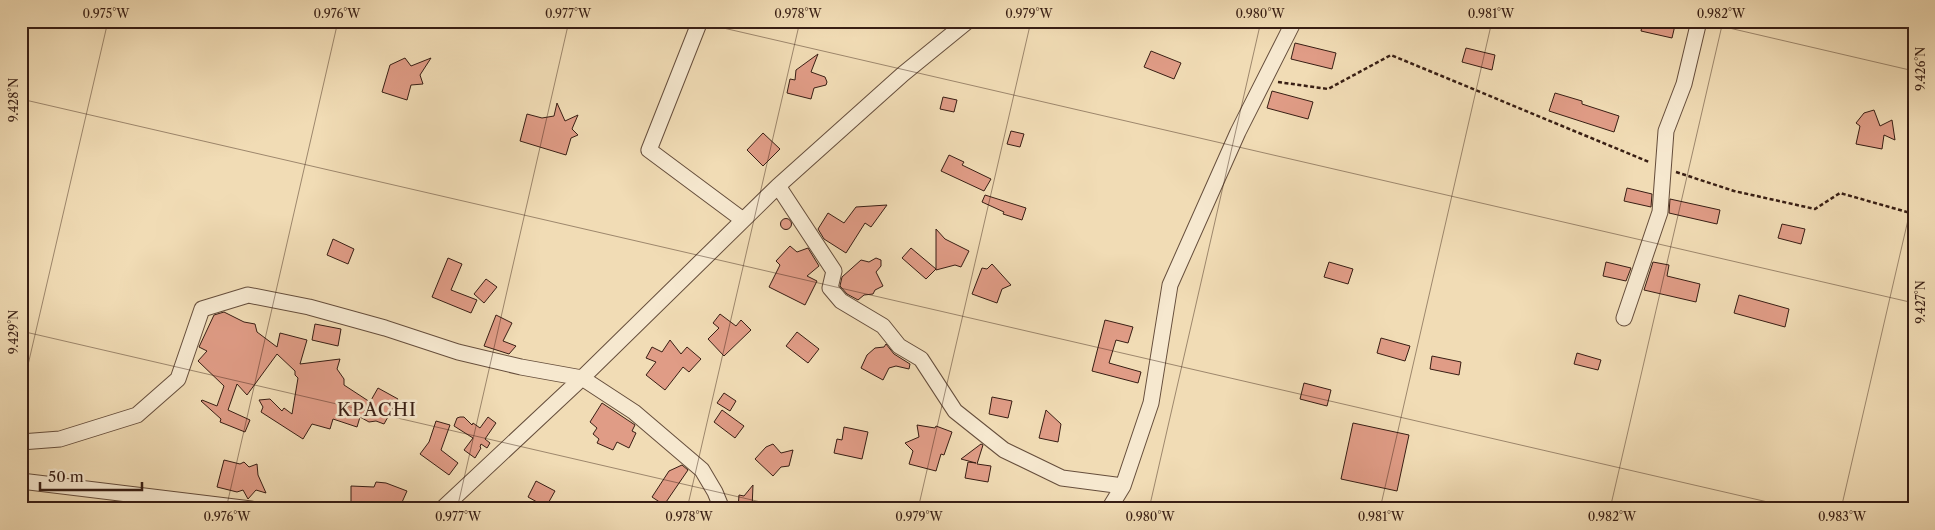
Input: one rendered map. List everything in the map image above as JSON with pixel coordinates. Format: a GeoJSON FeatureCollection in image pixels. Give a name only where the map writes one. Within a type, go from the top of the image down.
{"type":"FeatureCollection","features":[{"type":"Feature","properties":{"kind":"street"},"geometry":{"type":"LineString","coordinates":[[700,21],[649,150],[743,220]]}},
{"type":"Feature","properties":{"kind":"street"},"geometry":{"type":"LineString","coordinates":[[442,509],[582,378],[778,186],[897,79],[968,21]]}},
{"type":"Feature","properties":{"kind":"street"},"geometry":{"type":"LineString","coordinates":[[1109,509],[1123,486],[1151,403],[1170,285],[1238,132],[1294,21]]}},
{"type":"Feature","properties":{"kind":"street"},"geometry":{"type":"LineString","coordinates":[[1624,318],[1660,212],[1666,131],[1684,84],[1700,21]]}},
{"type":"Feature","properties":{"kind":"street"},"geometry":{"type":"LineString","coordinates":[[778,186],[834,271],[830,288],[841,301],[884,326],[899,346],[921,359],[955,411],[1004,450],[1062,478],[1123,486]]}},
{"type":"Feature","properties":{"kind":"street"},"geometry":{"type":"LineString","coordinates":[[21,442],[60,439],[137,415],[178,379],[202,309],[248,295],[309,307],[385,328],[458,352],[521,368],[582,378],[634,412],[702,470],[715,492],[722,509]]}},
{"type":"Feature","properties":{"kind":"street"},"geometry":{"type":"LineString","coordinates":[[21,481],[251,509]]}},
{"type":"Feature","properties":{"kind":"path"},"geometry":{"type":"LineString","coordinates":[[1264,80],[1328,89],[1391,55],[1663,168],[1734,191],[1815,209],[1840,193],[1914,214]]}},
{"type":"Feature","properties":{"kind":"building"},"geometry":{"type":"Polygon","coordinates":[[[1643,21],[1676,21],[1672,38],[1641,31],[1643,21]]]}},
{"type":"Feature","properties":{"kind":"building"},"geometry":{"type":"Polygon","coordinates":[[[1295,43],[1336,53],[1332,69],[1291,59],[1295,43]]]}},
{"type":"Feature","properties":{"kind":"building"},"geometry":{"type":"Polygon","coordinates":[[[1466,48],[1495,55],[1492,70],[1462,62],[1466,48]]]}},
{"type":"Feature","properties":{"kind":"building"},"geometry":{"type":"Polygon","coordinates":[[[1151,51],[1181,63],[1174,79],[1144,67],[1151,51]]]}},
{"type":"Feature","properties":{"kind":"building"},"geometry":{"type":"Polygon","coordinates":[[[818,54],[811,72],[825,77],[826,85],[814,88],[811,99],[787,93],[790,79],[795,80],[796,70],[818,54]]]}},
{"type":"Feature","properties":{"kind":"building"},"geometry":{"type":"Polygon","coordinates":[[[405,58],[411,66],[431,58],[420,75],[423,84],[411,85],[407,100],[382,92],[390,65],[405,58]]]}},
{"type":"Feature","properties":{"kind":"building"},"geometry":{"type":"Polygon","coordinates":[[[1272,91],[1313,102],[1308,119],[1267,108],[1272,91]]]}},
{"type":"Feature","properties":{"kind":"building"},"geometry":{"type":"Polygon","coordinates":[[[1555,93],[1582,101],[1582,104],[1619,116],[1614,132],[1549,111],[1555,93]]]}},
{"type":"Feature","properties":{"kind":"building"},"geometry":{"type":"Polygon","coordinates":[[[943,97],[957,100],[954,112],[940,109],[943,97]]]}},
{"type":"Feature","properties":{"kind":"building"},"geometry":{"type":"Polygon","coordinates":[[[557,103],[565,121],[578,115],[572,129],[578,135],[571,138],[566,155],[520,141],[527,114],[542,118],[554,116],[557,103]]]}},
{"type":"Feature","properties":{"kind":"building"},"geometry":{"type":"Polygon","coordinates":[[[1874,110],[1880,126],[1892,120],[1895,140],[1884,135],[1882,149],[1856,144],[1860,126],[1856,123],[1864,113],[1874,110]]]}},
{"type":"Feature","properties":{"kind":"building"},"geometry":{"type":"Polygon","coordinates":[[[1011,131],[1024,134],[1020,147],[1007,144],[1011,131]]]}},
{"type":"Feature","properties":{"kind":"building"},"geometry":{"type":"Polygon","coordinates":[[[763,133],[780,149],[763,166],[747,150],[763,133]]]}},
{"type":"Feature","properties":{"kind":"building"},"geometry":{"type":"Polygon","coordinates":[[[949,155],[964,162],[962,165],[991,179],[984,191],[941,171],[949,155]]]}},
{"type":"Feature","properties":{"kind":"building"},"geometry":{"type":"Polygon","coordinates":[[[1627,188],[1652,194],[1651,207],[1624,201],[1627,188]]]}},
{"type":"Feature","properties":{"kind":"building"},"geometry":{"type":"Polygon","coordinates":[[[985,195],[1026,208],[1022,220],[1003,214],[1004,212],[982,202],[985,195]]]}},
{"type":"Feature","properties":{"kind":"building"},"geometry":{"type":"Polygon","coordinates":[[[1670,199],[1720,210],[1717,224],[1669,213],[1670,199]]]}},
{"type":"Feature","properties":{"kind":"building"},"geometry":{"type":"Polygon","coordinates":[[[887,205],[871,227],[865,223],[846,253],[824,239],[818,229],[828,213],[844,223],[856,207],[887,205]]]}},
{"type":"Feature","properties":{"kind":"building"},"geometry":{"type":"Polygon","coordinates":[[[786,218],[792,224],[786,230],[780,224],[786,218]]]}},
{"type":"Feature","properties":{"kind":"building"},"geometry":{"type":"Polygon","coordinates":[[[1782,224],[1805,229],[1801,244],[1778,238],[1782,224]]]}},
{"type":"Feature","properties":{"kind":"building"},"geometry":{"type":"Polygon","coordinates":[[[936,229],[945,239],[969,251],[961,267],[955,265],[936,270],[936,229]]]}},
{"type":"Feature","properties":{"kind":"building"},"geometry":{"type":"Polygon","coordinates":[[[333,239],[354,249],[348,264],[327,255],[333,239]]]}},
{"type":"Feature","properties":{"kind":"building"},"geometry":{"type":"Polygon","coordinates":[[[790,246],[797,252],[808,248],[819,266],[807,276],[817,281],[805,305],[769,287],[780,265],[776,261],[790,246]]]}},
{"type":"Feature","properties":{"kind":"building"},"geometry":{"type":"Polygon","coordinates":[[[911,248],[936,269],[926,279],[902,258],[911,248]]]}},
{"type":"Feature","properties":{"kind":"building"},"geometry":{"type":"Polygon","coordinates":[[[448,258],[462,264],[451,290],[477,300],[471,313],[432,297],[448,258]]]}},
{"type":"Feature","properties":{"kind":"building"},"geometry":{"type":"Polygon","coordinates":[[[876,258],[881,260],[881,266],[876,272],[883,286],[875,290],[873,294],[864,295],[858,300],[847,294],[840,286],[842,277],[861,260],[869,262],[876,258]]]}},
{"type":"Feature","properties":{"kind":"building"},"geometry":{"type":"Polygon","coordinates":[[[1329,262],[1353,269],[1348,284],[1324,277],[1329,262]]]}},
{"type":"Feature","properties":{"kind":"building"},"geometry":{"type":"Polygon","coordinates":[[[1606,262],[1631,268],[1626,281],[1603,276],[1606,262]]]}},
{"type":"Feature","properties":{"kind":"building"},"geometry":{"type":"Polygon","coordinates":[[[1653,262],[1669,265],[1667,276],[1700,284],[1696,302],[1644,290],[1653,262]]]}},
{"type":"Feature","properties":{"kind":"building"},"geometry":{"type":"Polygon","coordinates":[[[992,264],[1011,285],[1002,289],[997,303],[972,294],[982,268],[987,269],[992,264]]]}},
{"type":"Feature","properties":{"kind":"building"},"geometry":{"type":"Polygon","coordinates":[[[486,279],[497,287],[484,303],[474,294],[486,279]]]}},
{"type":"Feature","properties":{"kind":"building"},"geometry":{"type":"Polygon","coordinates":[[[1739,295],[1789,309],[1785,327],[1734,313],[1739,295]]]}},
{"type":"Feature","properties":{"kind":"building"},"geometry":{"type":"Polygon","coordinates":[[[224,312],[244,322],[255,324],[257,332],[277,347],[280,333],[307,340],[300,364],[340,359],[337,369],[344,379],[344,385],[370,402],[378,388],[398,399],[384,424],[376,421],[369,422],[360,417],[357,427],[333,419],[330,429],[312,424],[303,439],[261,412],[263,407],[259,400],[270,399],[282,411],[284,408],[292,414],[298,378],[295,375],[295,371],[277,354],[247,395],[237,384],[228,410],[250,420],[245,432],[220,422],[221,419],[201,401],[217,406],[224,386],[198,361],[207,351],[199,347],[214,315],[224,312]]]}},
{"type":"Feature","properties":{"kind":"building"},"geometry":{"type":"Polygon","coordinates":[[[720,314],[736,326],[741,320],[751,330],[724,356],[708,339],[719,328],[713,323],[720,314]]]}},
{"type":"Feature","properties":{"kind":"building"},"geometry":{"type":"Polygon","coordinates":[[[496,315],[512,323],[503,341],[516,346],[509,354],[484,346],[496,315]]]}},
{"type":"Feature","properties":{"kind":"building"},"geometry":{"type":"Polygon","coordinates":[[[1105,320],[1133,327],[1128,343],[1116,340],[1109,363],[1141,372],[1138,383],[1092,371],[1105,320]]]}},
{"type":"Feature","properties":{"kind":"building"},"geometry":{"type":"Polygon","coordinates":[[[315,324],[341,329],[338,346],[312,340],[315,324]]]}},
{"type":"Feature","properties":{"kind":"building"},"geometry":{"type":"Polygon","coordinates":[[[797,332],[819,349],[808,363],[786,346],[797,332]]]}},
{"type":"Feature","properties":{"kind":"building"},"geometry":{"type":"Polygon","coordinates":[[[1381,338],[1410,346],[1405,361],[1377,353],[1381,338]]]}},
{"type":"Feature","properties":{"kind":"building"},"geometry":{"type":"Polygon","coordinates":[[[670,340],[681,354],[687,347],[701,359],[689,372],[683,367],[665,390],[646,375],[656,362],[646,358],[652,347],[662,352],[670,340]]]}},
{"type":"Feature","properties":{"kind":"building"},"geometry":{"type":"Polygon","coordinates":[[[886,344],[894,354],[910,364],[909,369],[896,366],[889,368],[883,380],[861,368],[867,355],[875,348],[884,347],[886,344]]]}},
{"type":"Feature","properties":{"kind":"building"},"geometry":{"type":"Polygon","coordinates":[[[1577,353],[1601,360],[1598,370],[1574,364],[1577,353]]]}},
{"type":"Feature","properties":{"kind":"building"},"geometry":{"type":"Polygon","coordinates":[[[1432,356],[1461,362],[1459,375],[1430,369],[1432,356]]]}},
{"type":"Feature","properties":{"kind":"building"},"geometry":{"type":"Polygon","coordinates":[[[1304,383],[1331,390],[1327,406],[1300,399],[1304,383]]]}},
{"type":"Feature","properties":{"kind":"building"},"geometry":{"type":"Polygon","coordinates":[[[724,393],[736,401],[730,411],[717,403],[724,393]]]}},
{"type":"Feature","properties":{"kind":"building"},"geometry":{"type":"Polygon","coordinates":[[[992,397],[1012,401],[1008,418],[989,414],[992,397]]]}},
{"type":"Feature","properties":{"kind":"building"},"geometry":{"type":"Polygon","coordinates":[[[602,403],[635,425],[632,431],[636,433],[629,448],[617,442],[613,450],[597,443],[599,439],[593,434],[597,428],[590,422],[602,403]]]}},
{"type":"Feature","properties":{"kind":"building"},"geometry":{"type":"Polygon","coordinates":[[[722,410],[744,426],[735,438],[714,422],[722,410]]]}},
{"type":"Feature","properties":{"kind":"building"},"geometry":{"type":"Polygon","coordinates":[[[1046,410],[1061,424],[1058,442],[1039,438],[1046,410]]]}},
{"type":"Feature","properties":{"kind":"building"},"geometry":{"type":"Polygon","coordinates":[[[464,417],[472,425],[473,423],[480,428],[488,417],[496,423],[485,439],[490,443],[487,448],[481,444],[481,448],[475,458],[464,450],[473,438],[454,426],[457,418],[464,417]]]}},
{"type":"Feature","properties":{"kind":"building"},"geometry":{"type":"Polygon","coordinates":[[[436,421],[450,425],[441,450],[458,463],[449,475],[420,454],[429,442],[436,421]]]}},
{"type":"Feature","properties":{"kind":"building"},"geometry":{"type":"Polygon","coordinates":[[[1353,423],[1409,435],[1397,491],[1341,479],[1353,423]]]}},
{"type":"Feature","properties":{"kind":"building"},"geometry":{"type":"Polygon","coordinates":[[[917,425],[935,428],[936,426],[952,432],[944,455],[941,454],[936,471],[909,464],[913,451],[905,443],[919,437],[917,425]]]}},
{"type":"Feature","properties":{"kind":"building"},"geometry":{"type":"Polygon","coordinates":[[[844,427],[868,432],[862,459],[834,453],[837,439],[842,440],[844,427]]]}},
{"type":"Feature","properties":{"kind":"building"},"geometry":{"type":"Polygon","coordinates":[[[773,444],[781,453],[793,450],[789,466],[781,467],[773,476],[755,459],[766,447],[773,444]]]}},
{"type":"Feature","properties":{"kind":"building"},"geometry":{"type":"Polygon","coordinates":[[[981,444],[983,445],[977,464],[991,466],[988,482],[965,478],[968,462],[976,463],[961,459],[981,444]]]}},
{"type":"Feature","properties":{"kind":"building"},"geometry":{"type":"Polygon","coordinates":[[[224,460],[240,464],[244,462],[249,467],[257,464],[258,475],[266,493],[256,490],[248,499],[243,490],[237,492],[217,487],[224,460]]]}},
{"type":"Feature","properties":{"kind":"building"},"geometry":{"type":"Polygon","coordinates":[[[682,465],[688,470],[664,505],[652,497],[669,471],[682,465]]]}},
{"type":"Feature","properties":{"kind":"building"},"geometry":{"type":"Polygon","coordinates":[[[536,481],[555,491],[546,507],[528,497],[536,481]]]}},
{"type":"Feature","properties":{"kind":"building"},"geometry":{"type":"Polygon","coordinates":[[[376,482],[386,483],[407,491],[399,509],[351,509],[351,486],[374,487],[376,482]]]}},
{"type":"Feature","properties":{"kind":"building"},"geometry":{"type":"Polygon","coordinates":[[[753,485],[752,509],[738,509],[739,495],[744,496],[753,485]]]}},
{"type":"Feature","properties":{"kind":"district","name":"KPACHI"},"geometry":{"type":"Point","coordinates":[377,410]}}]}
